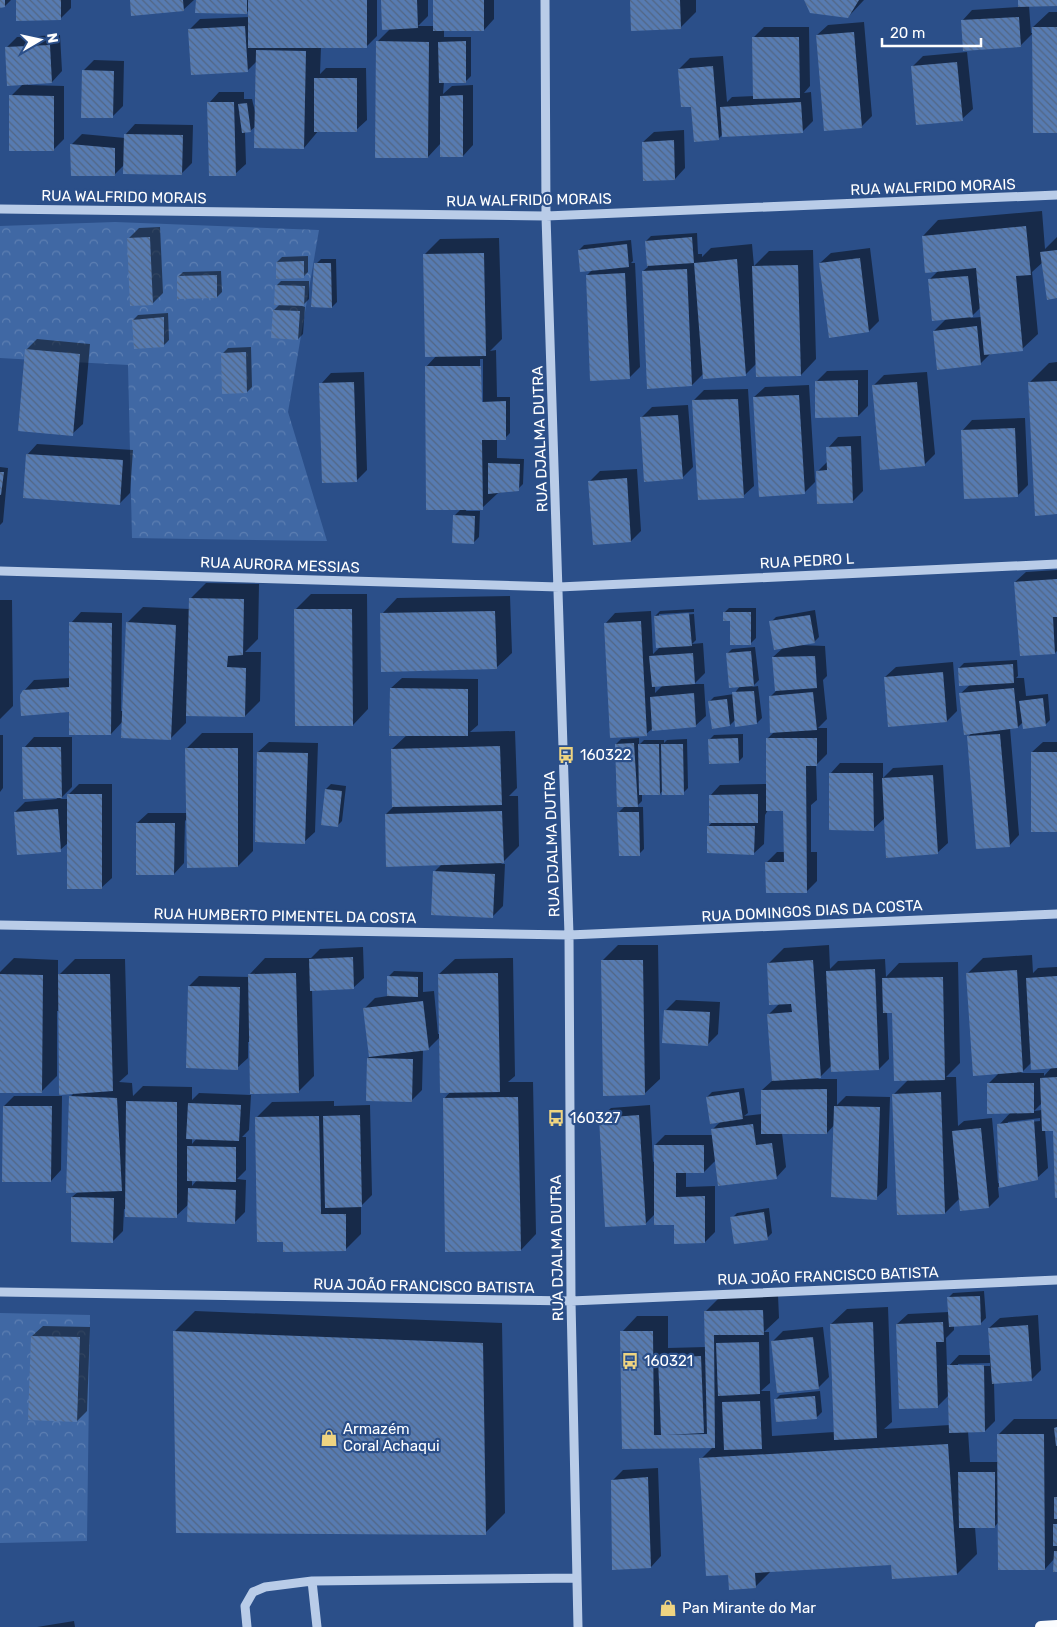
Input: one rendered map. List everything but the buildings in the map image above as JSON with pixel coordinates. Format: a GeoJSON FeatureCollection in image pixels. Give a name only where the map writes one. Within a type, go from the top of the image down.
{"type":"FeatureCollection","features":[{"type":"Feature","properties":{"kind":"main road"},"geometry":{"type":"LineString","coordinates":[[1041,1627],[1057,1626]]}},
{"type":"Feature","properties":{"kind":"street","name":"RUA DJALMA DUTRA"},"geometry":{"type":"LineString","coordinates":[[545,0],[546,216],[569,936],[571,1301],[578,1627]]}},
{"type":"Feature","properties":{"kind":"street","name":"RUA WALFRIDO MORAIS"},"geometry":{"type":"LineString","coordinates":[[0,209],[546,216],[1057,195]]}},
{"type":"Feature","properties":{"kind":"street","name":"RUA PEDRO L"},"geometry":{"type":"LineString","coordinates":[[558,587],[1057,564]]}},
{"type":"Feature","properties":{"kind":"street","name":"RUA AURORA MESSIAS"},"geometry":{"type":"LineString","coordinates":[[0,571],[558,587]]}},
{"type":"Feature","properties":{"kind":"street","name":"RUA DOMINGOS DIAS DA COSTA"},"geometry":{"type":"LineString","coordinates":[[569,936],[1057,914]]}},
{"type":"Feature","properties":{"kind":"street","name":"RUA HUMBERTO PIMENTEL DA COSTA"},"geometry":{"type":"LineString","coordinates":[[0,925],[569,936]]}},
{"type":"Feature","properties":{"kind":"street","name":"RUA JOÃO FRANCISCO BATISTA"},"geometry":{"type":"LineString","coordinates":[[0,1292],[571,1301],[1057,1280]]}},
{"type":"Feature","properties":{"kind":"street"},"geometry":{"type":"LineString","coordinates":[[247,1627],[245,1606],[252,1592],[265,1587],[312,1582],[577,1578]]}},
{"type":"Feature","properties":{"kind":"street"},"geometry":{"type":"LineString","coordinates":[[312,1582],[317,1627]]}},
{"type":"Feature","properties":{"kind":"green space"},"geometry":{"type":"Polygon","coordinates":[[[115,222],[319,230],[288,412],[327,541],[132,538],[128,365],[0,358],[0,226],[115,222]]]}},
{"type":"Feature","properties":{"kind":"green space"},"geometry":{"type":"Polygon","coordinates":[[[0,1313],[90,1315],[87,1541],[0,1543],[0,1313]]]}},
{"type":"Feature","properties":{"kind":"place","name":"160322"},"geometry":{"type":"Point","coordinates":[566,755]}},
{"type":"Feature","properties":{"kind":"place","name":"160327"},"geometry":{"type":"Point","coordinates":[556,1118]}},
{"type":"Feature","properties":{"kind":"place","name":"160321"},"geometry":{"type":"Point","coordinates":[630,1361]}},
{"type":"Feature","properties":{"kind":"place","name":"Armazém Coral Achaqui"},"geometry":{"type":"Point","coordinates":[329,1438]}},
{"type":"Feature","properties":{"kind":"place","name":"Pan Mirante do Mar"},"geometry":{"type":"Point","coordinates":[668,1608]}}]}
